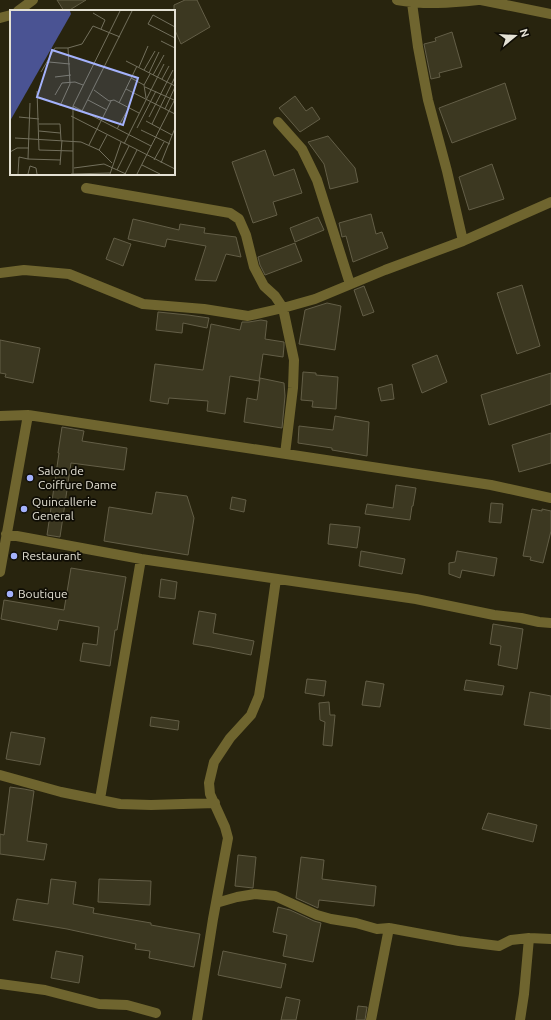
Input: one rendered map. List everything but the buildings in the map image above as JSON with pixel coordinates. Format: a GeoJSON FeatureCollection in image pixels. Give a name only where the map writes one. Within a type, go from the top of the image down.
{"type":"FeatureCollection","features":[{"type":"Feature","properties":{"kind":"street"},"geometry":{"type":"LineString","coordinates":[[19,10],[34,0]]}},
{"type":"Feature","properties":{"kind":"street"},"geometry":{"type":"LineString","coordinates":[[397,0],[412,3],[453,3],[478,0]]}},
{"type":"Feature","properties":{"kind":"street"},"geometry":{"type":"LineString","coordinates":[[481,0],[551,14]]}},
{"type":"Feature","properties":{"kind":"street"},"geometry":{"type":"LineString","coordinates":[[412,3],[418,47],[428,100],[447,171],[463,241]]}},
{"type":"Feature","properties":{"kind":"street"},"geometry":{"type":"LineString","coordinates":[[0,18],[10,15]]}},
{"type":"Feature","properties":{"kind":"street"},"geometry":{"type":"LineString","coordinates":[[278,122],[302,149],[317,180],[350,284]]}},
{"type":"Feature","properties":{"kind":"street"},"geometry":{"type":"LineString","coordinates":[[86,188],[230,213],[239,219],[246,235],[254,267],[264,286],[275,296],[283,308],[294,360],[293,388],[285,454]]}},
{"type":"Feature","properties":{"kind":"street"},"geometry":{"type":"LineString","coordinates":[[0,273],[24,270],[69,274],[143,304],[204,309],[248,316],[315,299],[384,270],[463,241],[551,202]]}},
{"type":"Feature","properties":{"kind":"street"},"geometry":{"type":"LineString","coordinates":[[0,572],[28,415]]}},
{"type":"Feature","properties":{"kind":"street"},"geometry":{"type":"LineString","coordinates":[[0,416],[28,415],[491,486],[551,498]]}},
{"type":"Feature","properties":{"kind":"street"},"geometry":{"type":"LineString","coordinates":[[6,534],[141,560],[416,599],[494,615],[551,623]]}},
{"type":"Feature","properties":{"kind":"street"},"geometry":{"type":"LineString","coordinates":[[100,799],[141,560]]}},
{"type":"Feature","properties":{"kind":"street"},"geometry":{"type":"LineString","coordinates":[[197,1020],[228,838],[215,803],[210,794],[209,783],[214,762],[230,738],[251,715],[259,696],[276,579]]}},
{"type":"Feature","properties":{"kind":"street"},"geometry":{"type":"LineString","coordinates":[[0,776],[60,792],[120,804],[151,805],[215,803]]}},
{"type":"Feature","properties":{"kind":"street"},"geometry":{"type":"LineString","coordinates":[[216,903],[255,894],[275,896],[317,915],[377,929],[388,928],[459,941],[499,946],[510,940],[529,938],[551,939]]}},
{"type":"Feature","properties":{"kind":"street"},"geometry":{"type":"LineString","coordinates":[[371,1020],[388,928]]}},
{"type":"Feature","properties":{"kind":"street"},"geometry":{"type":"LineString","coordinates":[[520,1020],[529,938]]}},
{"type":"Feature","properties":{"kind":"street"},"geometry":{"type":"LineString","coordinates":[[0,984],[45,990],[99,1004],[127,1005],[156,1013]]}},
{"type":"Feature","properties":{"kind":"place","name":"Salon de Coiffure Dame"},"geometry":{"type":"Point","coordinates":[30,478]}},
{"type":"Feature","properties":{"kind":"place","name":"Quincallerie General"},"geometry":{"type":"Point","coordinates":[24,509]}},
{"type":"Feature","properties":{"kind":"place","name":"Restaurant"},"geometry":{"type":"Point","coordinates":[14,556]}},
{"type":"Feature","properties":{"kind":"place","name":"Boutique"},"geometry":{"type":"Point","coordinates":[10,594]}}]}
